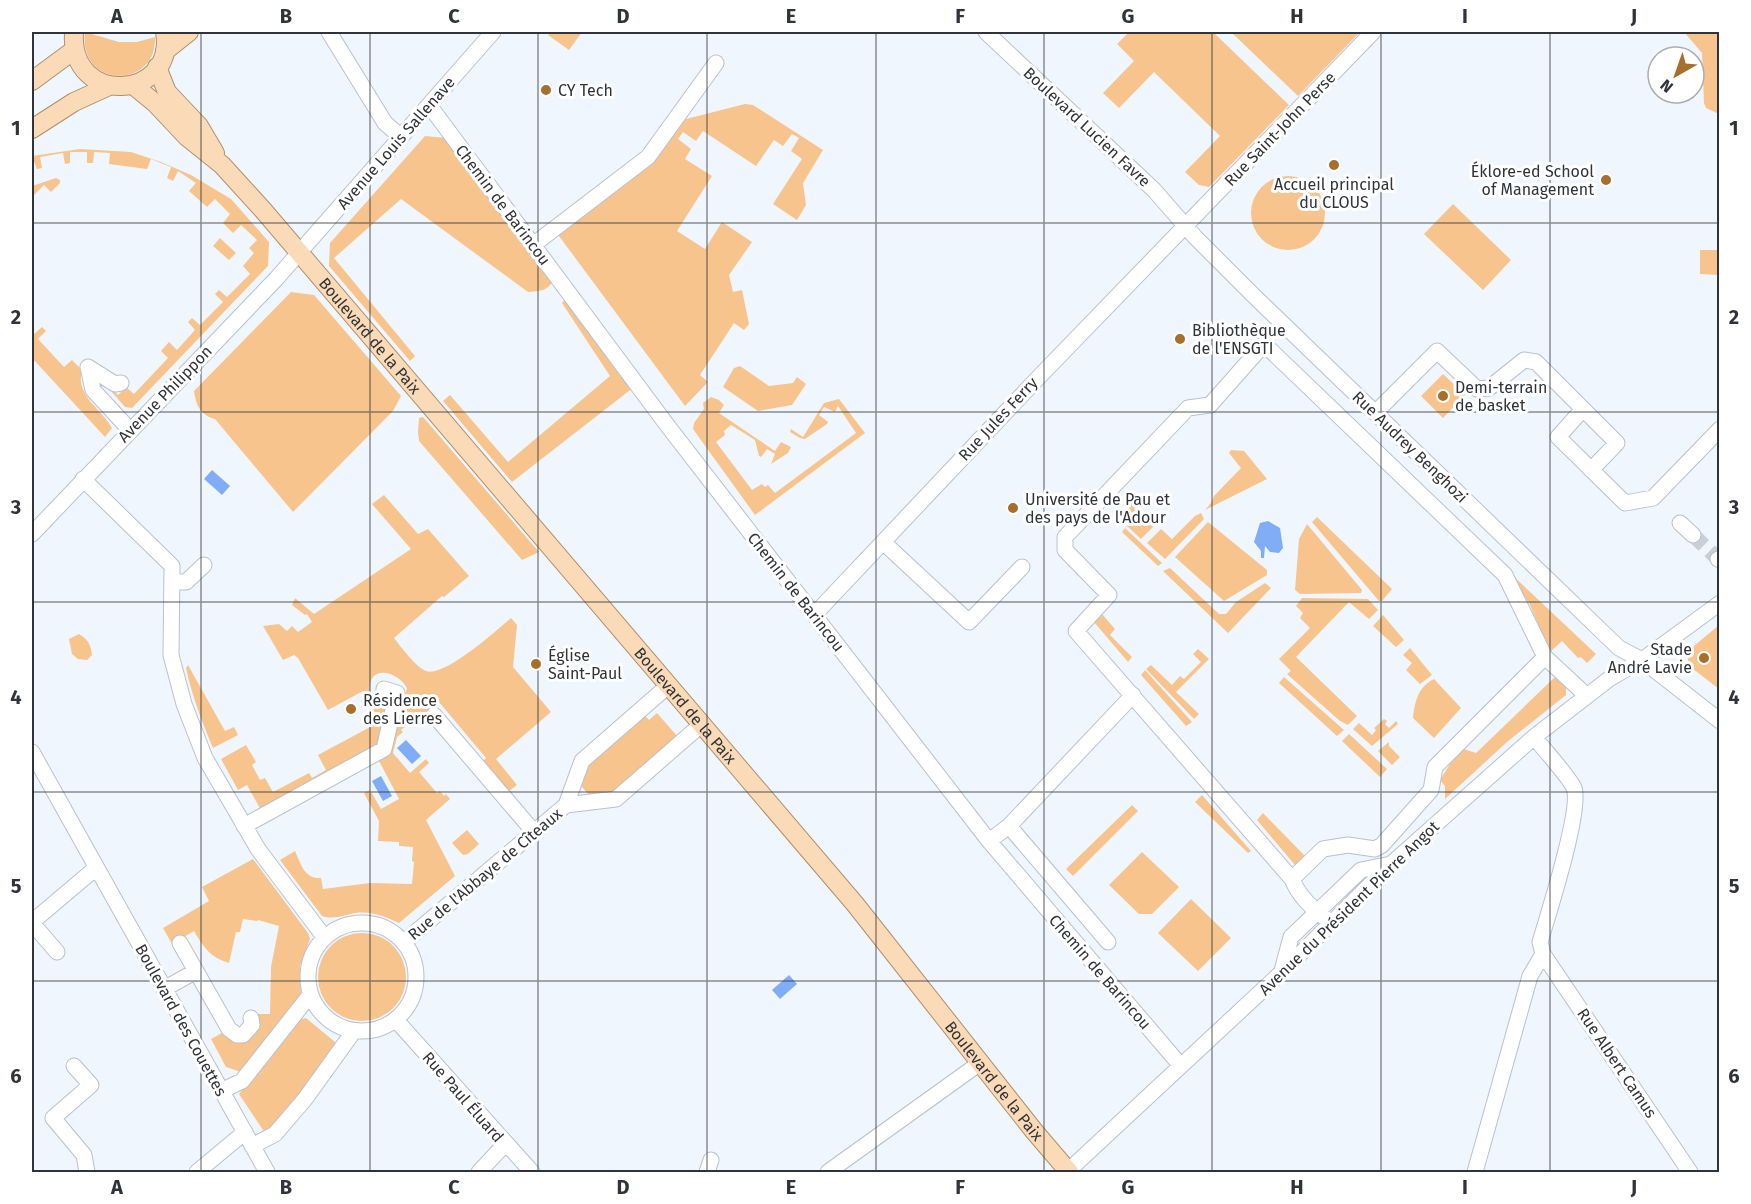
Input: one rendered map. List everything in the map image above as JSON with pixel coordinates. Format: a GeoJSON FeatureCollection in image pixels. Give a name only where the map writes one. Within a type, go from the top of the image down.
{"type":"FeatureCollection","features":[{"type":"Feature","properties":{"kind":"main road"},"geometry":{"type":"LineString","coordinates":[[161,59],[165,32]]}},
{"type":"Feature","properties":{"kind":"main road"},"geometry":{"type":"LineString","coordinates":[[73,37],[80,65],[88,75],[109,86],[121,87],[144,80],[161,59],[189,32]]}},
{"type":"Feature","properties":{"kind":"main road"},"geometry":{"type":"LineString","coordinates":[[32,81],[53,68],[73,37]]}},
{"type":"Feature","properties":{"kind":"main road","name":"Boulevard de la Paix"},"geometry":{"type":"LineString","coordinates":[[161,59],[167,92],[199,126],[222,165],[855,904],[1068,1172]]}},
{"type":"Feature","properties":{"kind":"main road","name":"Boulevard de la Paix"},"geometry":{"type":"LineString","coordinates":[[133,85],[155,103],[187,137],[222,165]]}},
{"type":"Feature","properties":{"kind":"main road"},"geometry":{"type":"LineString","coordinates":[[32,129],[74,102],[109,86]]}},
{"type":"Feature","properties":{"kind":"street"},"geometry":{"type":"LineString","coordinates":[[329,32],[385,123],[401,137]]}},
{"type":"Feature","properties":{"kind":"street","name":"Avenue Louis Sallenave"},"geometry":{"type":"LineString","coordinates":[[299,254],[492,32]]}},
{"type":"Feature","properties":{"kind":"street","name":"Boulevard Lucien Favre"},"geometry":{"type":"LineString","coordinates":[[986,32],[1147,183],[1185,226]]}},
{"type":"Feature","properties":{"kind":"street","name":"Rue Saint-John Perse"},"geometry":{"type":"LineString","coordinates":[[1185,226],[1373,32]]}},
{"type":"Feature","properties":{"kind":"street"},"geometry":{"type":"LineString","coordinates":[[533,244],[648,157],[716,63]]}},
{"type":"Feature","properties":{"kind":"street","name":"Chemin de Barincou"},"geometry":{"type":"LineString","coordinates":[[429,105],[668,425],[989,841],[1181,1066]]}},
{"type":"Feature","properties":{"kind":"street","name":"Rue Audrey Benghozi"},"geometry":{"type":"LineString","coordinates":[[1185,226],[1619,648],[1642,660],[1719,721]]}},
{"type":"Feature","properties":{"kind":"street","name":"Rue Jules Ferry"},"geometry":{"type":"LineString","coordinates":[[814,615],[1041,374],[1185,226]]}},
{"type":"Feature","properties":{"kind":"street","name":"Avenue Philippon"},"geometry":{"type":"LineString","coordinates":[[32,534],[299,254]]}},
{"type":"Feature","properties":{"kind":"street"},"geometry":{"type":"LineString","coordinates":[[1331,922],[1318,905],[1296,888],[1292,879],[1076,631],[1109,595],[1065,550],[1065,537],[1188,408],[1210,405],[1264,344],[1505,576],[1545,657],[1587,696]]}},
{"type":"Feature","properties":{"kind":"street"},"geometry":{"type":"LineString","coordinates":[[1375,413],[1437,351],[1477,389],[1489,388],[1524,360],[1536,362],[1617,442],[1591,470]]}},
{"type":"Feature","properties":{"kind":"street"},"geometry":{"type":"LineString","coordinates":[[121,383],[115,384],[88,367],[89,373],[130,431]]}},
{"type":"Feature","properties":{"kind":"street"},"geometry":{"type":"LineString","coordinates":[[1583,409],[1558,437],[1624,503],[1653,498],[1719,429]]}},
{"type":"Feature","properties":{"kind":"street"},"geometry":{"type":"LineString","coordinates":[[83,479],[172,566],[171,655],[184,704],[210,768],[258,849],[325,938]]}},
{"type":"Feature","properties":{"kind":"street"},"geometry":{"type":"LineString","coordinates":[[1680,523],[1693,535]]}},
{"type":"Feature","properties":{"kind":"street"},"geometry":{"type":"LineString","coordinates":[[883,542],[969,622],[1022,567]]}},
{"type":"Feature","properties":{"kind":"street"},"geometry":{"type":"LineString","coordinates":[[172,582],[186,582],[204,565]]}},
{"type":"Feature","properties":{"kind":"street","name":"Avenue du Président Pierre Angot"},"geometry":{"type":"LineString","coordinates":[[1068,1172],[1282,972],[1391,864],[1534,736],[1609,679],[1642,660],[1719,603]]}},
{"type":"Feature","properties":{"kind":"street"},"geometry":{"type":"LineString","coordinates":[[1292,879],[1323,849],[1347,845],[1375,849],[1382,845],[1431,790],[1435,767],[1545,657]]}},
{"type":"Feature","properties":{"kind":"street","name":"Rue de l'Abbaye de Cîteaux"},"geometry":{"type":"LineString","coordinates":[[404,942],[566,805],[582,761],[669,685]]}},
{"type":"Feature","properties":{"kind":"street"},"geometry":{"type":"LineString","coordinates":[[244,826],[384,749],[397,693],[384,689]]}},
{"type":"Feature","properties":{"kind":"street"},"geometry":{"type":"LineString","coordinates":[[989,841],[1009,826],[1133,696]]}},
{"type":"Feature","properties":{"kind":"street"},"geometry":{"type":"LineString","coordinates":[[434,715],[534,832]]}},
{"type":"Feature","properties":{"kind":"street","name":"Rue de l'Abbaye de Cîteaux"},"geometry":{"type":"LineString","coordinates":[[566,805],[616,799],[702,724]]}},
{"type":"Feature","properties":{"kind":"street"},"geometry":{"type":"LineString","coordinates":[[1475,1173],[1530,976],[1543,954],[1540,942],[1571,830],[1576,800],[1574,787],[1534,736]]}},
{"type":"Feature","properties":{"kind":"street","name":"Boulevard des Couettes"},"geometry":{"type":"LineString","coordinates":[[32,752],[267,1173]]}},
{"type":"Feature","properties":{"kind":"street"},"geometry":{"type":"LineString","coordinates":[[1009,826],[1108,942]]}},
{"type":"Feature","properties":{"kind":"street"},"geometry":{"type":"LineString","coordinates":[[1282,972],[1291,937],[1318,905],[1361,870],[1391,864]]}},
{"type":"Feature","properties":{"kind":"street"},"geometry":{"type":"LineString","coordinates":[[57,952],[32,922],[96,868]]}},
{"type":"Feature","properties":{"kind":"street"},"geometry":{"type":"LineString","coordinates":[[358,923],[376,925],[393,933],[404,942],[412,956],[417,974],[415,991],[408,1007],[396,1020],[384,1028],[369,1032],[354,1031],[339,1027],[317,1008],[310,995],[307,980],[309,964],[315,950],[325,938],[340,927],[358,923]]}},
{"type":"Feature","properties":{"kind":"street"},"geometry":{"type":"LineString","coordinates":[[180,944],[233,1033],[240,1035],[247,1033],[252,1025],[251,1018]]}},
{"type":"Feature","properties":{"kind":"street","name":"Rue Albert Camus"},"geometry":{"type":"LineString","coordinates":[[1543,954],[1690,1173]]}},
{"type":"Feature","properties":{"kind":"street"},"geometry":{"type":"LineString","coordinates":[[164,989],[196,971]]}},
{"type":"Feature","properties":{"kind":"street"},"geometry":{"type":"LineString","coordinates":[[221,1091],[242,1081],[310,995]]}},
{"type":"Feature","properties":{"kind":"street","name":"Rue Paul Éluard"},"geometry":{"type":"LineString","coordinates":[[396,1020],[532,1173]]}},
{"type":"Feature","properties":{"kind":"street"},"geometry":{"type":"LineString","coordinates":[[197,1173],[249,1139],[275,1134],[305,1099],[354,1031]]}},
{"type":"Feature","properties":{"kind":"street"},"geometry":{"type":"LineString","coordinates":[[828,1173],[980,1063]]}},
{"type":"Feature","properties":{"kind":"street"},"geometry":{"type":"LineString","coordinates":[[74,1066],[91,1085],[53,1118],[84,1155],[87,1173]]}},
{"type":"Feature","properties":{"kind":"street"},"geometry":{"type":"LineString","coordinates":[[479,1173],[505,1144]]}},
{"type":"Feature","properties":{"kind":"shaded area"},"geometry":{"type":"Polygon","coordinates":[[[85,32],[119,42],[137,42],[155,37],[152,54],[144,67],[132,74],[118,76],[105,73],[93,64],[86,51],[85,32]]]}},
{"type":"Feature","properties":{"kind":"shaded area"},"geometry":{"type":"Polygon","coordinates":[[[551,32],[582,32],[569,50],[548,35],[551,32]]]}},
{"type":"Feature","properties":{"kind":"shaded area"},"geometry":{"type":"Polygon","coordinates":[[[1129,32],[1213,32],[1289,105],[1209,187],[1199,185],[1185,172],[1220,136],[1154,72],[1119,108],[1103,93],[1134,61],[1117,44],[1129,32]]]}},
{"type":"Feature","properties":{"kind":"shaded area"},"geometry":{"type":"Polygon","coordinates":[[[1231,32],[1360,32],[1298,96],[1231,32]]]}},
{"type":"Feature","properties":{"kind":"shaded area"},"geometry":{"type":"Polygon","coordinates":[[[1684,32],[1719,32],[1719,114],[1706,108],[1705,105],[1706,45],[1695,45],[1684,32]]]}},
{"type":"Feature","properties":{"kind":"shaded area"},"geometry":{"type":"Polygon","coordinates":[[[745,104],[753,105],[823,150],[803,183],[806,205],[797,220],[773,204],[802,159],[791,151],[799,138],[792,134],[783,146],[774,140],[756,166],[703,131],[696,141],[683,132],[678,139],[691,149],[685,159],[712,176],[677,231],[705,249],[722,222],[752,242],[729,275],[733,292],[742,290],[749,324],[744,330],[734,323],[700,375],[708,382],[685,406],[556,232],[678,121],[745,104]]]}},
{"type":"Feature","properties":{"kind":"shaded area"},"geometry":{"type":"Polygon","coordinates":[[[425,136],[446,138],[554,279],[544,290],[528,292],[401,199],[334,258],[415,356],[410,361],[329,266],[330,243],[425,136]]]}},
{"type":"Feature","properties":{"kind":"shaded area"},"geometry":{"type":"Polygon","coordinates":[[[80,149],[131,152],[161,162],[191,175],[231,199],[269,242],[268,266],[132,408],[125,407],[103,382],[105,381],[118,395],[126,387],[134,394],[168,358],[161,351],[169,342],[177,350],[195,330],[188,322],[192,318],[200,325],[223,302],[215,294],[219,290],[227,297],[250,274],[243,266],[254,253],[249,248],[257,240],[241,225],[233,233],[223,223],[230,214],[215,199],[207,207],[189,191],[196,183],[178,171],[173,181],[167,178],[171,167],[151,159],[147,169],[109,164],[110,153],[94,152],[93,163],[87,163],[87,152],[70,152],[70,163],[65,164],[63,153],[40,157],[42,168],[37,169],[32,159],[32,156],[80,149]]]}},
{"type":"Feature","properties":{"kind":"shaded area"},"geometry":{"type":"Polygon","coordinates":[[[1288,176],[1309,182],[1319,192],[1325,213],[1319,234],[1309,244],[1288,250],[1267,244],[1257,234],[1251,213],[1257,192],[1267,182],[1288,176]]]}},
{"type":"Feature","properties":{"kind":"shaded area"},"geometry":{"type":"Polygon","coordinates":[[[56,178],[60,180],[60,183],[51,192],[44,185],[32,197],[32,186],[56,178]]]}},
{"type":"Feature","properties":{"kind":"shaded area"},"geometry":{"type":"Polygon","coordinates":[[[1453,204],[1511,260],[1483,290],[1424,234],[1453,204]]]}},
{"type":"Feature","properties":{"kind":"shaded area"},"geometry":{"type":"Polygon","coordinates":[[[220,238],[236,253],[229,260],[213,246],[220,238]]]}},
{"type":"Feature","properties":{"kind":"shaded area"},"geometry":{"type":"Polygon","coordinates":[[[1700,250],[1719,250],[1719,275],[1700,274],[1700,250]]]}},
{"type":"Feature","properties":{"kind":"shaded area"},"geometry":{"type":"Polygon","coordinates":[[[291,292],[314,295],[401,396],[393,411],[293,512],[215,419],[202,412],[194,391],[291,292]]]}},
{"type":"Feature","properties":{"kind":"shaded area"},"geometry":{"type":"Polygon","coordinates":[[[567,297],[634,387],[512,482],[443,401],[450,395],[508,462],[610,376],[562,303],[567,297]]]}},
{"type":"Feature","properties":{"kind":"shaded area"},"geometry":{"type":"Polygon","coordinates":[[[42,327],[46,331],[38,339],[64,367],[72,360],[82,370],[82,387],[86,395],[112,428],[105,437],[32,358],[32,331],[34,334],[42,327]]]}},
{"type":"Feature","properties":{"kind":"shaded area"},"geometry":{"type":"Polygon","coordinates":[[[740,366],[769,386],[793,383],[797,377],[806,384],[792,405],[758,411],[723,387],[734,368],[740,366]]]}},
{"type":"Feature","properties":{"kind":"shaded area","name":"Demi-terrain de basket"},"geometry":{"type":"Polygon","coordinates":[[[1443,374],[1465,395],[1443,418],[1421,396],[1443,374]]]}},
{"type":"Feature","properties":{"kind":"shaded area"},"geometry":{"type":"Polygon","coordinates":[[[711,397],[724,405],[719,413],[775,451],[781,442],[791,447],[788,453],[771,464],[775,454],[767,449],[761,457],[755,440],[731,425],[724,431],[725,435],[716,442],[752,490],[762,484],[765,487],[768,485],[775,493],[856,433],[838,406],[835,412],[824,407],[819,415],[828,422],[827,424],[805,439],[790,432],[791,429],[803,437],[824,403],[839,399],[865,433],[755,515],[693,429],[694,423],[704,409],[703,403],[711,397]]]}},
{"type":"Feature","properties":{"kind":"shaded area"},"geometry":{"type":"Polygon","coordinates":[[[423,417],[539,552],[522,560],[419,441],[419,418],[423,417]]]}},
{"type":"Feature","properties":{"kind":"shaded area"},"geometry":{"type":"Polygon","coordinates":[[[1231,450],[1244,451],[1267,479],[1205,510],[1214,496],[1241,468],[1229,453],[1231,450]]]}},
{"type":"Feature","properties":{"kind":"shaded area"},"geometry":{"type":"Polygon","coordinates":[[[384,495],[418,534],[428,529],[469,576],[394,638],[418,665],[426,671],[434,671],[457,661],[511,618],[517,625],[513,667],[551,712],[496,759],[517,785],[508,792],[482,762],[486,758],[439,702],[415,723],[412,721],[401,730],[403,732],[397,737],[393,753],[410,773],[426,759],[429,763],[419,772],[437,793],[440,791],[450,799],[426,820],[455,876],[399,923],[368,913],[335,917],[322,916],[280,860],[295,851],[301,866],[307,873],[315,878],[321,878],[323,889],[370,883],[412,884],[413,847],[399,846],[399,842],[378,841],[379,821],[364,793],[370,790],[381,809],[399,799],[378,759],[391,752],[407,688],[403,682],[391,674],[378,673],[371,682],[370,692],[373,700],[384,706],[386,711],[381,746],[262,812],[247,785],[238,790],[221,759],[246,745],[256,762],[252,765],[260,780],[265,778],[273,792],[309,773],[312,778],[326,770],[318,755],[372,726],[370,720],[373,708],[363,691],[328,710],[298,658],[294,655],[283,660],[263,626],[279,624],[287,631],[292,626],[298,632],[312,622],[307,614],[305,615],[292,605],[295,598],[314,614],[411,549],[372,504],[384,495]]]}},
{"type":"Feature","properties":{"kind":"shaded area"},"geometry":{"type":"Polygon","coordinates":[[[1130,498],[1136,505],[1134,509],[1153,527],[1141,539],[1127,526],[1136,517],[1123,505],[1130,498]]]}},
{"type":"Feature","properties":{"kind":"shaded area"},"geometry":{"type":"Polygon","coordinates":[[[1201,513],[1204,519],[1165,559],[1147,543],[1161,529],[1172,539],[1201,513]]]}},
{"type":"Feature","properties":{"kind":"shaded area"},"geometry":{"type":"Polygon","coordinates":[[[1317,517],[1392,589],[1382,601],[1379,601],[1312,522],[1317,517]]]}},
{"type":"Feature","properties":{"kind":"shaded area"},"geometry":{"type":"Polygon","coordinates":[[[1208,522],[1267,570],[1267,575],[1224,601],[1175,557],[1208,522]]]}},
{"type":"Feature","properties":{"kind":"shaded area"},"geometry":{"type":"Polygon","coordinates":[[[1307,524],[1362,590],[1361,593],[1300,594],[1295,590],[1299,539],[1307,524]]]}},
{"type":"Feature","properties":{"kind":"shaded area"},"geometry":{"type":"Polygon","coordinates":[[[1125,528],[1162,563],[1158,566],[1122,532],[1125,528]]]}},
{"type":"Feature","properties":{"kind":"shaded area"},"geometry":{"type":"Polygon","coordinates":[[[1170,568],[1219,614],[1226,614],[1236,602],[1265,583],[1271,588],[1228,633],[1163,571],[1170,568]]]}},
{"type":"Feature","properties":{"kind":"shaded area"},"geometry":{"type":"Polygon","coordinates":[[[1509,572],[1596,654],[1587,663],[1581,657],[1578,658],[1562,641],[1550,652],[1530,605],[1509,572]]]}},
{"type":"Feature","properties":{"kind":"shaded area"},"geometry":{"type":"Polygon","coordinates":[[[1302,598],[1368,599],[1378,610],[1369,619],[1349,602],[1296,657],[1357,716],[1348,725],[1340,721],[1287,674],[1291,671],[1279,659],[1310,628],[1300,618],[1303,613],[1296,606],[1302,598]]]}},
{"type":"Feature","properties":{"kind":"shaded area"},"geometry":{"type":"Polygon","coordinates":[[[1102,614],[1115,629],[1110,635],[1132,657],[1128,662],[1094,622],[1102,614]]]}},
{"type":"Feature","properties":{"kind":"shaded area"},"geometry":{"type":"Polygon","coordinates":[[[1383,615],[1404,640],[1396,647],[1373,626],[1383,615]]]}},
{"type":"Feature","properties":{"kind":"shaded area","name":"Stade André Lavie"},"geometry":{"type":"Polygon","coordinates":[[[1719,625],[1719,689],[1688,665],[1688,651],[1719,625]]]}},
{"type":"Feature","properties":{"kind":"shaded area"},"geometry":{"type":"Polygon","coordinates":[[[79,634],[87,640],[91,648],[92,655],[87,660],[78,659],[72,654],[69,639],[79,634]]]}},
{"type":"Feature","properties":{"kind":"shaded area"},"geometry":{"type":"Polygon","coordinates":[[[1410,648],[1432,675],[1420,684],[1406,670],[1412,663],[1403,655],[1410,648]]]}},
{"type":"Feature","properties":{"kind":"shaded area"},"geometry":{"type":"Polygon","coordinates":[[[1198,649],[1209,659],[1176,692],[1199,714],[1194,719],[1146,669],[1151,665],[1172,685],[1180,676],[1184,679],[1201,662],[1193,654],[1198,649]]]}},
{"type":"Feature","properties":{"kind":"shaded area"},"geometry":{"type":"Polygon","coordinates":[[[188,665],[225,731],[234,727],[238,735],[213,748],[191,689],[186,668],[188,665]]]}},
{"type":"Feature","properties":{"kind":"shaded area"},"geometry":{"type":"Polygon","coordinates":[[[1145,670],[1192,722],[1186,726],[1141,675],[1145,670]]]}},
{"type":"Feature","properties":{"kind":"shaded area"},"geometry":{"type":"Polygon","coordinates":[[[1556,676],[1566,685],[1566,695],[1507,742],[1445,799],[1445,786],[1440,780],[1450,764],[1464,749],[1476,753],[1556,676]]]}},
{"type":"Feature","properties":{"kind":"shaded area"},"geometry":{"type":"Polygon","coordinates":[[[1284,677],[1344,730],[1337,736],[1279,683],[1284,677]]]}},
{"type":"Feature","properties":{"kind":"shaded area"},"geometry":{"type":"Polygon","coordinates":[[[1434,679],[1461,708],[1434,738],[1413,718],[1418,695],[1424,686],[1434,679]]]}},
{"type":"Feature","properties":{"kind":"shaded area"},"geometry":{"type":"Polygon","coordinates":[[[643,713],[649,720],[657,713],[678,737],[614,792],[590,796],[580,781],[583,768],[643,713]]]}},
{"type":"Feature","properties":{"kind":"shaded area"},"geometry":{"type":"Polygon","coordinates":[[[1384,719],[1389,728],[1396,721],[1398,724],[1372,746],[1353,729],[1359,723],[1372,735],[1376,730],[1374,728],[1384,719]]]}},
{"type":"Feature","properties":{"kind":"shaded area"},"geometry":{"type":"Polygon","coordinates":[[[1349,734],[1387,769],[1380,777],[1342,741],[1349,734]]]}},
{"type":"Feature","properties":{"kind":"shaded area"},"geometry":{"type":"Polygon","coordinates":[[[1389,742],[1389,746],[1400,757],[1392,765],[1378,751],[1389,742]]]}},
{"type":"Feature","properties":{"kind":"shaded area"},"geometry":{"type":"Polygon","coordinates":[[[1202,795],[1251,851],[1248,853],[1195,802],[1202,795]]]}},
{"type":"Feature","properties":{"kind":"shaded area"},"geometry":{"type":"Polygon","coordinates":[[[1132,805],[1138,811],[1073,876],[1066,869],[1132,805]]]}},
{"type":"Feature","properties":{"kind":"shaded area"},"geometry":{"type":"Polygon","coordinates":[[[1263,813],[1305,856],[1295,865],[1257,820],[1263,813]]]}},
{"type":"Feature","properties":{"kind":"shaded area"},"geometry":{"type":"Polygon","coordinates":[[[467,830],[479,844],[468,854],[463,855],[452,843],[467,830]]]}},
{"type":"Feature","properties":{"kind":"shaded area"},"geometry":{"type":"Polygon","coordinates":[[[1142,852],[1179,887],[1152,914],[1139,914],[1109,885],[1142,852]]]}},
{"type":"Feature","properties":{"kind":"shaded area"},"geometry":{"type":"Polygon","coordinates":[[[253,859],[308,933],[310,939],[300,966],[301,994],[241,1072],[226,1067],[211,1039],[222,1033],[232,1040],[249,1039],[257,1030],[256,1014],[270,1014],[271,967],[279,926],[258,920],[243,919],[240,932],[236,932],[229,963],[208,951],[194,931],[172,944],[163,928],[209,901],[202,887],[253,859]]]}},
{"type":"Feature","properties":{"kind":"shaded area"},"geometry":{"type":"Polygon","coordinates":[[[1191,899],[1231,938],[1198,971],[1158,933],[1191,899]]]}},
{"type":"Feature","properties":{"kind":"shaded area"},"geometry":{"type":"Polygon","coordinates":[[[362,933],[379,936],[393,946],[403,960],[406,977],[403,994],[393,1008],[379,1018],[362,1021],[345,1018],[331,1008],[321,994],[318,977],[321,960],[331,946],[345,936],[362,933]]]}},
{"type":"Feature","properties":{"kind":"shaded area"},"geometry":{"type":"Polygon","coordinates":[[[306,1018],[335,1042],[334,1052],[273,1129],[263,1130],[239,1094],[297,1020],[306,1018]]]}},
{"type":"Feature","properties":{"kind":"water"},"geometry":{"type":"Polygon","coordinates":[[[212,470],[230,486],[222,495],[204,479],[212,470]]]}},
{"type":"Feature","properties":{"kind":"water"},"geometry":{"type":"Polygon","coordinates":[[[1268,521],[1280,528],[1283,548],[1279,553],[1270,552],[1265,546],[1264,558],[1261,558],[1261,551],[1254,542],[1260,523],[1268,521]]]}},
{"type":"Feature","properties":{"kind":"water"},"geometry":{"type":"Polygon","coordinates":[[[406,740],[421,756],[412,764],[397,748],[406,740]]]}},
{"type":"Feature","properties":{"kind":"water"},"geometry":{"type":"Polygon","coordinates":[[[381,776],[392,796],[383,801],[372,781],[381,776]]]}},
{"type":"Feature","properties":{"kind":"water"},"geometry":{"type":"Polygon","coordinates":[[[789,975],[797,984],[780,999],[772,990],[789,975]]]}},
{"type":"Feature","properties":{"kind":"tunnel"},"geometry":{"type":"LineString","coordinates":[[1693,535],[1718,559]]}},
{"type":"Feature","properties":{"kind":"place","name":"CY Tech"},"geometry":{"type":"Point","coordinates":[546,90]}},
{"type":"Feature","properties":{"kind":"place","name":"Accueil principal du CLOUS"},"geometry":{"type":"Point","coordinates":[1334,165]}},
{"type":"Feature","properties":{"kind":"place","name":"Éklore-ed School of Management"},"geometry":{"type":"Point","coordinates":[1606,180]}},
{"type":"Feature","properties":{"kind":"place","name":"Bibliothèque de l'ENSGTI"},"geometry":{"type":"Point","coordinates":[1180,339]}},
{"type":"Feature","properties":{"kind":"place","name":"Demi-terrain de basket"},"geometry":{"type":"Point","coordinates":[1443,396]}},
{"type":"Feature","properties":{"kind":"place","name":"Université de Pau et des pays de l'Adour"},"geometry":{"type":"Point","coordinates":[1013,508]}},
{"type":"Feature","properties":{"kind":"place","name":"Stade André Lavie"},"geometry":{"type":"Point","coordinates":[1704,658]}},
{"type":"Feature","properties":{"kind":"place","name":"Église Saint-Paul"},"geometry":{"type":"Point","coordinates":[536,664]}},
{"type":"Feature","properties":{"kind":"place","name":"Résidence des Lierres"},"geometry":{"type":"Point","coordinates":[351,709]}}]}
